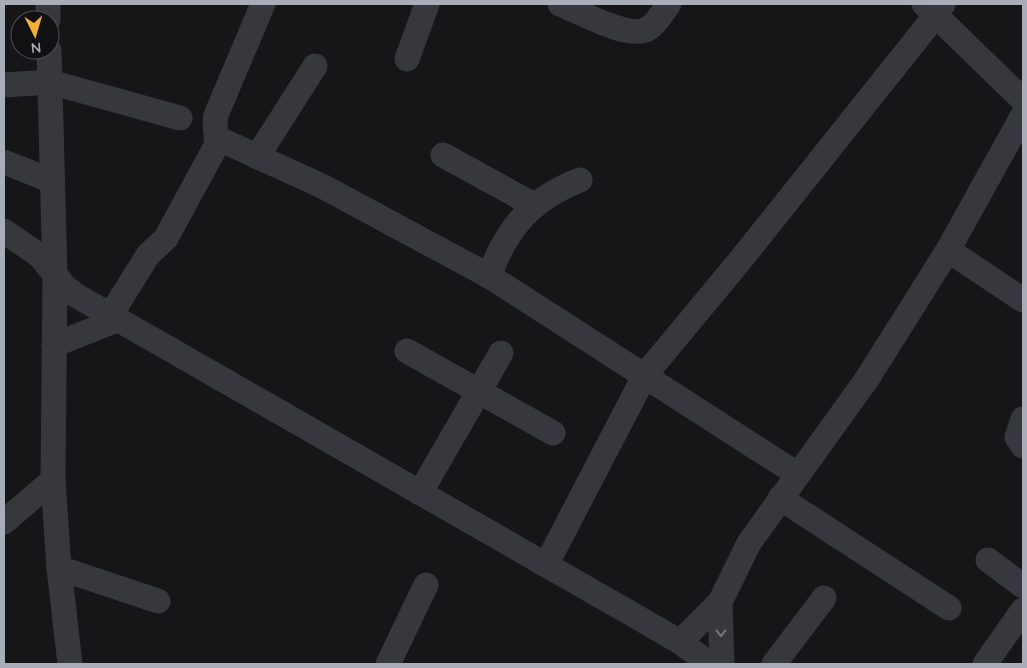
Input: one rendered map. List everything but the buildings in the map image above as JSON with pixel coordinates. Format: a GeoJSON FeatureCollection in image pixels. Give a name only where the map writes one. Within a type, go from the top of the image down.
{"type":"FeatureCollection","features":[{"type":"Feature","properties":{"kind":"street"},"geometry":{"type":"LineString","coordinates":[[54,345],[114,318],[148,255],[166,238],[216,146],[217,138],[214,123],[216,115],[263,4]]}},
{"type":"Feature","properties":{"kind":"street"},"geometry":{"type":"LineString","coordinates":[[407,60],[426,4]]}},
{"type":"Feature","properties":{"kind":"street"},"geometry":{"type":"LineString","coordinates":[[560,4],[622,30],[635,32],[650,28],[669,4]]}},
{"type":"Feature","properties":{"kind":"street"},"geometry":{"type":"LineString","coordinates":[[546,565],[644,375],[738,263],[934,8],[1023,100]]}},
{"type":"Feature","properties":{"kind":"street"},"geometry":{"type":"LineString","coordinates":[[49,60],[55,275],[53,480],[70,664]]}},
{"type":"Feature","properties":{"kind":"street"},"geometry":{"type":"LineString","coordinates":[[257,157],[315,66]]}},
{"type":"Feature","properties":{"kind":"street"},"geometry":{"type":"LineString","coordinates":[[4,84],[50,82],[180,118]]}},
{"type":"Feature","properties":{"kind":"street"},"geometry":{"type":"LineString","coordinates":[[680,642],[720,602],[749,542],[866,379],[948,250],[1023,115]]}},
{"type":"Feature","properties":{"kind":"street"},"geometry":{"type":"LineString","coordinates":[[217,138],[322,186],[489,276],[797,474]]}},
{"type":"Feature","properties":{"kind":"street"},"geometry":{"type":"LineString","coordinates":[[443,155],[534,205]]}},
{"type":"Feature","properties":{"kind":"street"},"geometry":{"type":"LineString","coordinates":[[4,162],[52,182]]}},
{"type":"Feature","properties":{"kind":"street"},"geometry":{"type":"LineString","coordinates":[[489,276],[499,250],[514,226],[534,205],[556,191],[580,180]]}},
{"type":"Feature","properties":{"kind":"street"},"geometry":{"type":"LineString","coordinates":[[4,232],[40,256],[55,275],[77,296],[680,642],[710,664]]}},
{"type":"Feature","properties":{"kind":"street"},"geometry":{"type":"LineString","coordinates":[[948,250],[1023,300]]}},
{"type":"Feature","properties":{"kind":"street"},"geometry":{"type":"LineString","coordinates":[[407,350],[553,433]]}},
{"type":"Feature","properties":{"kind":"street"},"geometry":{"type":"LineString","coordinates":[[420,493],[501,353]]}},
{"type":"Feature","properties":{"kind":"street"},"geometry":{"type":"LineString","coordinates":[[1023,420],[1017,437],[1023,446]]}},
{"type":"Feature","properties":{"kind":"street"},"geometry":{"type":"LineString","coordinates":[[4,522],[53,480]]}},
{"type":"Feature","properties":{"kind":"street"},"geometry":{"type":"LineString","coordinates":[[780,498],[949,608]]}},
{"type":"Feature","properties":{"kind":"street"},"geometry":{"type":"LineString","coordinates":[[988,560],[1023,586]]}},
{"type":"Feature","properties":{"kind":"street"},"geometry":{"type":"LineString","coordinates":[[60,568],[158,601]]}},
{"type":"Feature","properties":{"kind":"street"},"geometry":{"type":"LineString","coordinates":[[388,664],[426,585]]}},
{"type":"Feature","properties":{"kind":"street"},"geometry":{"type":"LineString","coordinates":[[774,664],[824,598]]}},
{"type":"Feature","properties":{"kind":"street"},"geometry":{"type":"LineString","coordinates":[[720,602],[722,664]]}},
{"type":"Feature","properties":{"kind":"street"},"geometry":{"type":"LineString","coordinates":[[985,664],[1023,610]]}}]}
